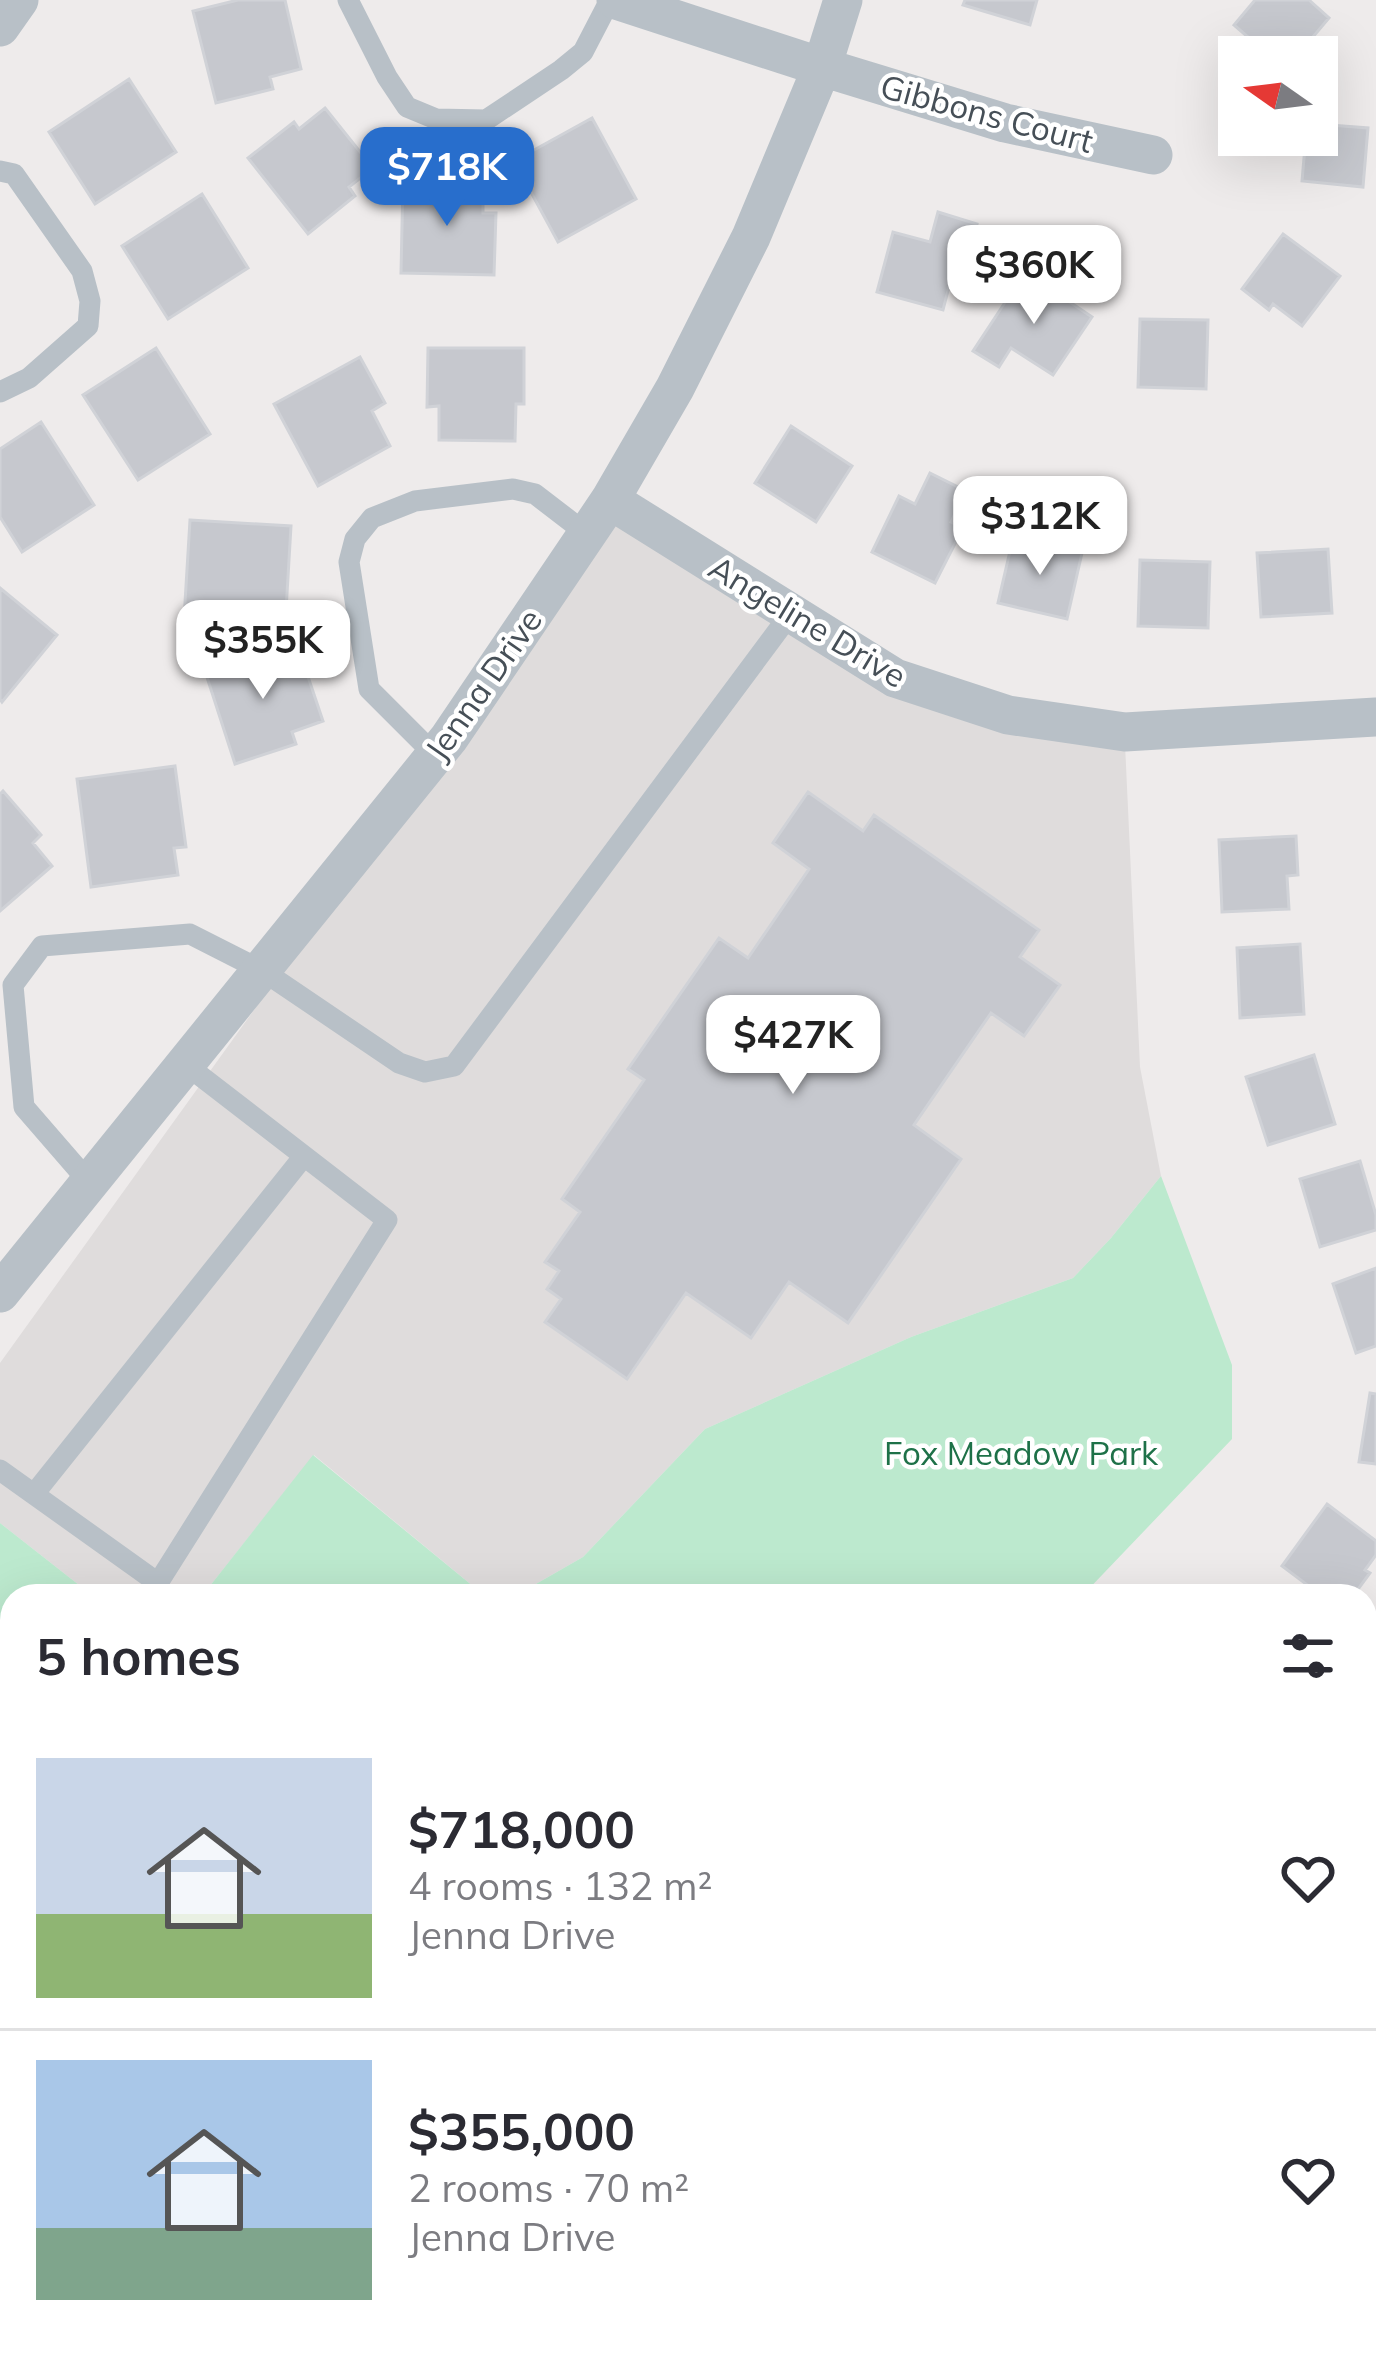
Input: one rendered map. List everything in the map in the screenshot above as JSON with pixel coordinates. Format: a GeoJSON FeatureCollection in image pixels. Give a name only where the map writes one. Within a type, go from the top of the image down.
{"type":"FeatureCollection","features":[{"type":"Feature","properties":{"kind":"street"},"geometry":{"type":"LineString","coordinates":[[0,26],[19,0]]}},
{"type":"Feature","properties":{"kind":"street","name":"Gibbons Court"},"geometry":{"type":"LineString","coordinates":[[613,0],[1005,123],[1153,155]]}},
{"type":"Feature","properties":{"kind":"street","name":"Jenna Drive"},"geometry":{"type":"LineString","coordinates":[[0,1293],[449,738],[610,500],[675,388],[751,237],[822,68],[843,0]]}},
{"type":"Feature","properties":{"kind":"street","name":"Angeline Drive"},"geometry":{"type":"LineString","coordinates":[[610,500],[895,679],[1008,715],[1125,732],[1376,717]]}},
{"type":"Feature","properties":{"kind":"lane"},"geometry":{"type":"LineString","coordinates":[[348,0],[407,107],[436,119],[486,120],[583,52],[613,0]]}},
{"type":"Feature","properties":{"kind":"lane"},"geometry":{"type":"LineString","coordinates":[[0,171],[14,174],[82,271],[90,301],[88,326],[28,378],[0,392]]}},
{"type":"Feature","properties":{"kind":"lane"},"geometry":{"type":"LineString","coordinates":[[435,754],[369,688],[349,562],[355,539],[372,518],[415,500],[513,489],[535,494],[587,534]]}},
{"type":"Feature","properties":{"kind":"lane"},"geometry":{"type":"LineString","coordinates":[[89,1182],[24,1107],[13,985],[43,946],[190,934],[262,971],[398,1064],[425,1072],[454,1066],[791,613]]}},
{"type":"Feature","properties":{"kind":"lane"},"geometry":{"type":"LineString","coordinates":[[169,1584],[387,1220],[185,1064]]}},
{"type":"Feature","properties":{"kind":"lane"},"geometry":{"type":"LineString","coordinates":[[34,1495],[304,1156]]}},
{"type":"Feature","properties":{"kind":"lane"},"geometry":{"type":"LineString","coordinates":[[0,1470],[157,1584]]}},
{"type":"Feature","properties":{"kind":"shaded area"},"geometry":{"type":"Polygon","coordinates":[[[611,514],[879,682],[1125,744],[1140,1067],[1161,1176],[1073,1278],[911,1337],[705,1429],[583,1557],[536,1584],[470,1584],[314,1455],[212,1584],[78,1584],[0,1523],[0,1363],[611,514]]]}},
{"type":"Feature","properties":{"kind":"green space","name":"Fox Meadow Park"},"geometry":{"type":"Polygon","coordinates":[[[1161,1176],[1232,1365],[1232,1439],[1093,1584],[536,1584],[583,1557],[705,1429],[911,1337],[1073,1278],[1161,1176]]]}},
{"type":"Feature","properties":{"kind":"green space"},"geometry":{"type":"Polygon","coordinates":[[[313,1455],[470,1584],[211,1584],[313,1455]]]}},
{"type":"Feature","properties":{"kind":"green space"},"geometry":{"type":"Polygon","coordinates":[[[0,1523],[78,1584],[0,1584],[0,1523]]]}},
{"type":"Feature","properties":{"kind":"building"},"geometry":{"type":"Polygon","coordinates":[[[238,0],[285,0],[301,69],[270,77],[273,89],[216,103],[193,11],[238,0]]]}},
{"type":"Feature","properties":{"kind":"building"},"geometry":{"type":"Polygon","coordinates":[[[965,0],[1037,0],[1030,25],[963,5],[965,0]]]}},
{"type":"Feature","properties":{"kind":"building"},"geometry":{"type":"Polygon","coordinates":[[[1255,0],[1309,0],[1329,18],[1314,36],[1247,36],[1234,25],[1255,0]]]}},
{"type":"Feature","properties":{"kind":"building"},"geometry":{"type":"Polygon","coordinates":[[[129,79],[176,152],[95,204],[49,132],[129,79]]]}},
{"type":"Feature","properties":{"kind":"building"},"geometry":{"type":"Polygon","coordinates":[[[325,108],[373,168],[349,187],[355,196],[308,234],[248,158],[294,122],[299,129],[325,108]]]}},
{"type":"Feature","properties":{"kind":"building"},"geometry":{"type":"Polygon","coordinates":[[[592,118],[636,199],[558,242],[514,161],[592,118]]]}},
{"type":"Feature","properties":{"kind":"building"},"geometry":{"type":"Polygon","coordinates":[[[1338,126],[1368,128],[1363,187],[1302,181],[1304,156],[1338,156],[1338,126]]]}},
{"type":"Feature","properties":{"kind":"building"},"geometry":{"type":"Polygon","coordinates":[[[403,180],[483,182],[483,213],[496,213],[494,275],[401,273],[403,180]]]}},
{"type":"Feature","properties":{"kind":"building"},"geometry":{"type":"Polygon","coordinates":[[[202,194],[248,268],[168,319],[122,246],[202,194]]]}},
{"type":"Feature","properties":{"kind":"building"},"geometry":{"type":"Polygon","coordinates":[[[938,212],[977,224],[966,263],[956,260],[943,310],[877,292],[893,232],[930,242],[938,212]]]}},
{"type":"Feature","properties":{"kind":"building"},"geometry":{"type":"Polygon","coordinates":[[[1283,234],[1340,276],[1302,326],[1273,304],[1269,310],[1242,289],[1283,234]]]}},
{"type":"Feature","properties":{"kind":"building"},"geometry":{"type":"Polygon","coordinates":[[[1025,272],[1092,317],[1053,375],[1011,348],[999,367],[973,351],[1025,272]]]}},
{"type":"Feature","properties":{"kind":"building"},"geometry":{"type":"Polygon","coordinates":[[[1140,319],[1208,320],[1206,389],[1138,387],[1140,319]]]}},
{"type":"Feature","properties":{"kind":"building"},"geometry":{"type":"Polygon","coordinates":[[[156,348],[210,434],[138,480],[83,395],[156,348]]]}},
{"type":"Feature","properties":{"kind":"building"},"geometry":{"type":"Polygon","coordinates":[[[428,348],[524,348],[524,404],[516,404],[515,441],[439,440],[439,406],[427,407],[428,348]]]}},
{"type":"Feature","properties":{"kind":"building"},"geometry":{"type":"Polygon","coordinates":[[[360,357],[385,403],[372,411],[390,446],[318,486],[274,404],[360,357]]]}},
{"type":"Feature","properties":{"kind":"building"},"geometry":{"type":"Polygon","coordinates":[[[41,422],[94,505],[22,552],[0,517],[0,449],[41,422]]]}},
{"type":"Feature","properties":{"kind":"building"},"geometry":{"type":"Polygon","coordinates":[[[791,426],[852,466],[816,522],[755,483],[791,426]]]}},
{"type":"Feature","properties":{"kind":"building"},"geometry":{"type":"Polygon","coordinates":[[[930,473],[966,491],[951,522],[963,528],[935,583],[872,552],[899,496],[915,504],[930,473]]]}},
{"type":"Feature","properties":{"kind":"building"},"geometry":{"type":"Polygon","coordinates":[[[190,520],[291,526],[286,611],[250,609],[248,623],[184,619],[190,520]]]}},
{"type":"Feature","properties":{"kind":"building"},"geometry":{"type":"Polygon","coordinates":[[[1013,538],[1082,553],[1067,619],[998,603],[1013,538]]]}},
{"type":"Feature","properties":{"kind":"building"},"geometry":{"type":"Polygon","coordinates":[[[1328,549],[1332,613],[1261,617],[1257,553],[1328,549]]]}},
{"type":"Feature","properties":{"kind":"building"},"geometry":{"type":"Polygon","coordinates":[[[1140,560],[1210,562],[1208,628],[1138,626],[1140,560]]]}},
{"type":"Feature","properties":{"kind":"building"},"geometry":{"type":"Polygon","coordinates":[[[0,588],[57,635],[2,702],[0,699],[0,588]]]}},
{"type":"Feature","properties":{"kind":"building"},"geometry":{"type":"Polygon","coordinates":[[[298,647],[323,721],[292,732],[296,744],[235,764],[204,668],[263,649],[266,658],[298,647]]]}},
{"type":"Feature","properties":{"kind":"building"},"geometry":{"type":"Polygon","coordinates":[[[175,766],[186,847],[174,848],[178,875],[91,887],[77,779],[175,766]]]}},
{"type":"Feature","properties":{"kind":"building"},"geometry":{"type":"Polygon","coordinates":[[[3,791],[41,835],[33,843],[52,866],[0,911],[0,794],[3,791]]]}},
{"type":"Feature","properties":{"kind":"building"},"geometry":{"type":"Polygon","coordinates":[[[808,792],[863,831],[874,815],[1039,930],[1020,957],[1060,985],[1024,1036],[991,1013],[914,1125],[961,1159],[848,1323],[789,1282],[751,1338],[686,1293],[627,1379],[545,1322],[561,1299],[547,1289],[559,1271],[545,1262],[580,1212],[562,1199],[644,1080],[628,1069],[719,938],[748,958],[809,869],[773,843],[808,792]]]}},
{"type":"Feature","properties":{"kind":"building"},"geometry":{"type":"Polygon","coordinates":[[[1296,836],[1298,875],[1287,876],[1289,909],[1222,912],[1219,840],[1296,836]]]}},
{"type":"Feature","properties":{"kind":"building"},"geometry":{"type":"Polygon","coordinates":[[[1300,944],[1304,1014],[1240,1018],[1237,948],[1300,944]]]}},
{"type":"Feature","properties":{"kind":"building"},"geometry":{"type":"Polygon","coordinates":[[[1314,1055],[1335,1124],[1268,1145],[1246,1077],[1314,1055]]]}},
{"type":"Feature","properties":{"kind":"building"},"geometry":{"type":"Polygon","coordinates":[[[1360,1161],[1376,1230],[1320,1247],[1300,1179],[1360,1161]]]}},
{"type":"Feature","properties":{"kind":"building"},"geometry":{"type":"Polygon","coordinates":[[[1376,1268],[1376,1346],[1356,1353],[1333,1284],[1376,1268]]]}},
{"type":"Feature","properties":{"kind":"building"},"geometry":{"type":"Polygon","coordinates":[[[1370,1393],[1376,1394],[1376,1464],[1359,1462],[1370,1393]]]}},
{"type":"Feature","properties":{"kind":"building"},"geometry":{"type":"Polygon","coordinates":[[[1327,1504],[1376,1541],[1376,1555],[1362,1584],[1306,1584],[1282,1566],[1327,1504]]]}}]}
